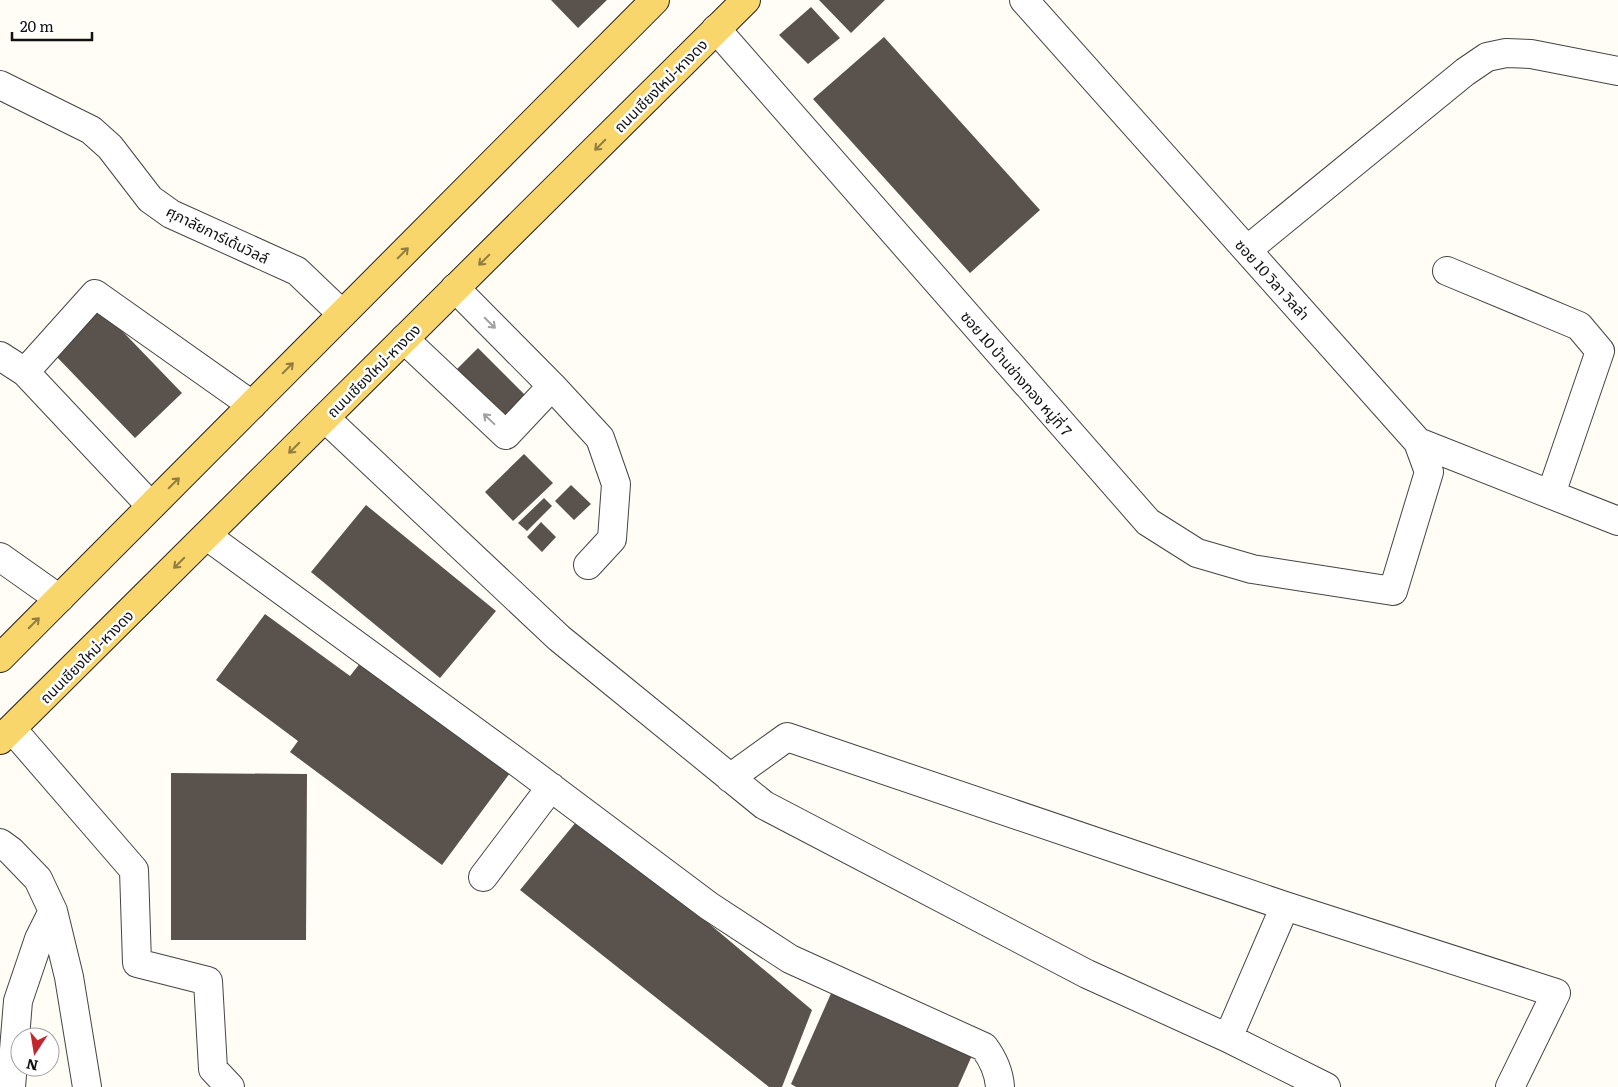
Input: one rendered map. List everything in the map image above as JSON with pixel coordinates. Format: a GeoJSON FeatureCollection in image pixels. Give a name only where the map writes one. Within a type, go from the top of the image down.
{"type":"FeatureCollection","features":[{"type":"Feature","properties":{"kind":"main road"},"geometry":{"type":"LineString","coordinates":[[0,658],[655,0]]}},
{"type":"Feature","properties":{"kind":"main road","name":"ถนนเชียงใหม่-หางดง"},"geometry":{"type":"LineString","coordinates":[[6,735],[746,0]]}},
{"type":"Feature","properties":{"kind":"street","name":"ซอย 10 วิลา วิลล่า"},"geometry":{"type":"LineString","coordinates":[[1024,0],[1418,442],[1429,472],[1393,591]]}},
{"type":"Feature","properties":{"kind":"street","name":"ซอย 10 บ้านช่างทอง หมู่ที่ 7"},"geometry":{"type":"LineString","coordinates":[[716,30],[1148,522],[1197,553],[1252,568],[1393,591]]}},
{"type":"Feature","properties":{"kind":"street"},"geometry":{"type":"LineString","coordinates":[[1247,250],[1465,72],[1487,57],[1506,53],[1531,54],[1618,71]]}},
{"type":"Feature","properties":{"kind":"street","name":"ศุภาลัยการ์เด้นวิลล์"},"geometry":{"type":"LineString","coordinates":[[0,85],[91,130],[110,147],[150,199],[171,214],[297,272],[342,314]]}},
{"type":"Feature","properties":{"kind":"street"},"geometry":{"type":"LineString","coordinates":[[1447,271],[1579,326],[1600,351],[1551,494]]}},
{"type":"Feature","properties":{"kind":"street"},"geometry":{"type":"LineString","coordinates":[[455,288],[552,386],[600,438],[616,484],[612,539],[588,565]]}},
{"type":"Feature","properties":{"kind":"street"},"geometry":{"type":"LineString","coordinates":[[24,372],[95,294],[252,405]]}},
{"type":"Feature","properties":{"kind":"street"},"geometry":{"type":"LineString","coordinates":[[404,340],[506,435],[552,386]]}},
{"type":"Feature","properties":{"kind":"street"},"geometry":{"type":"LineString","coordinates":[[0,356],[24,372],[151,506]]}},
{"type":"Feature","properties":{"kind":"street"},"geometry":{"type":"LineString","coordinates":[[325,418],[559,638],[764,805],[1087,974],[1228,1038],[1326,1087]]}},
{"type":"Feature","properties":{"kind":"street"},"geometry":{"type":"LineString","coordinates":[[1418,442],[1618,521]]}},
{"type":"Feature","properties":{"kind":"street"},"geometry":{"type":"LineString","coordinates":[[207,536],[551,787],[709,906],[790,960],[984,1047],[998,1072],[1000,1087]]}},
{"type":"Feature","properties":{"kind":"street"},"geometry":{"type":"LineString","coordinates":[[0,557],[60,598]]}},
{"type":"Feature","properties":{"kind":"street"},"geometry":{"type":"LineString","coordinates":[[6,735],[134,870],[137,963],[208,981],[213,1069],[230,1087]]}},
{"type":"Feature","properties":{"kind":"street"},"geometry":{"type":"LineString","coordinates":[[730,778],[787,737],[1286,906],[1556,993],[1510,1087]]}},
{"type":"Feature","properties":{"kind":"street"},"geometry":{"type":"LineString","coordinates":[[483,877],[551,787]]}},
{"type":"Feature","properties":{"kind":"street"},"geometry":{"type":"LineString","coordinates":[[0,843],[11,851],[38,879],[53,912],[69,977],[87,1087]]}},
{"type":"Feature","properties":{"kind":"street"},"geometry":{"type":"LineString","coordinates":[[1228,1038],[1286,906]]}},
{"type":"Feature","properties":{"kind":"street"},"geometry":{"type":"LineString","coordinates":[[10,1087],[18,1001],[39,939],[53,912]]}},
{"type":"Feature","properties":{"kind":"building"},"geometry":{"type":"Polygon","coordinates":[[[551,0],[607,0],[578,28],[551,0]]]}},
{"type":"Feature","properties":{"kind":"building"},"geometry":{"type":"Polygon","coordinates":[[[819,0],[885,0],[851,33],[819,0]]]}},
{"type":"Feature","properties":{"kind":"building"},"geometry":{"type":"Polygon","coordinates":[[[811,7],[840,38],[808,64],[779,35],[811,7]]]}},
{"type":"Feature","properties":{"kind":"building"},"geometry":{"type":"Polygon","coordinates":[[[884,37],[1040,210],[970,273],[813,99],[884,37]]]}},
{"type":"Feature","properties":{"kind":"building"},"geometry":{"type":"Polygon","coordinates":[[[101,309],[182,393],[135,438],[54,354],[101,309]]]}},
{"type":"Feature","properties":{"kind":"building"},"geometry":{"type":"Polygon","coordinates":[[[478,348],[525,395],[501,419],[454,372],[478,348]]]}},
{"type":"Feature","properties":{"kind":"building"},"geometry":{"type":"Polygon","coordinates":[[[524,454],[553,483],[513,521],[485,492],[524,454]]]}},
{"type":"Feature","properties":{"kind":"building"},"geometry":{"type":"Polygon","coordinates":[[[571,485],[591,504],[574,520],[555,501],[571,485]]]}},
{"type":"Feature","properties":{"kind":"building"},"geometry":{"type":"Polygon","coordinates":[[[544,498],[552,506],[527,531],[518,523],[544,498]]]}},
{"type":"Feature","properties":{"kind":"building"},"geometry":{"type":"Polygon","coordinates":[[[366,505],[496,611],[440,678],[311,572],[366,505]]]}},
{"type":"Feature","properties":{"kind":"building"},"geometry":{"type":"Polygon","coordinates":[[[541,522],[556,537],[542,552],[527,537],[541,522]]]}},
{"type":"Feature","properties":{"kind":"building"},"geometry":{"type":"Polygon","coordinates":[[[265,614],[350,676],[361,662],[510,773],[442,865],[290,752],[298,741],[216,680],[265,614]]]}},
{"type":"Feature","properties":{"kind":"building"},"geometry":{"type":"Polygon","coordinates":[[[171,773],[307,774],[306,940],[171,940],[171,773]]]}},
{"type":"Feature","properties":{"kind":"building"},"geometry":{"type":"Polygon","coordinates":[[[581,816],[812,1010],[782,1087],[769,1087],[520,890],[581,816]]]}},
{"type":"Feature","properties":{"kind":"building"},"geometry":{"type":"Polygon","coordinates":[[[833,989],[974,1051],[958,1087],[796,1087],[791,1084],[833,989]]]}}]}
